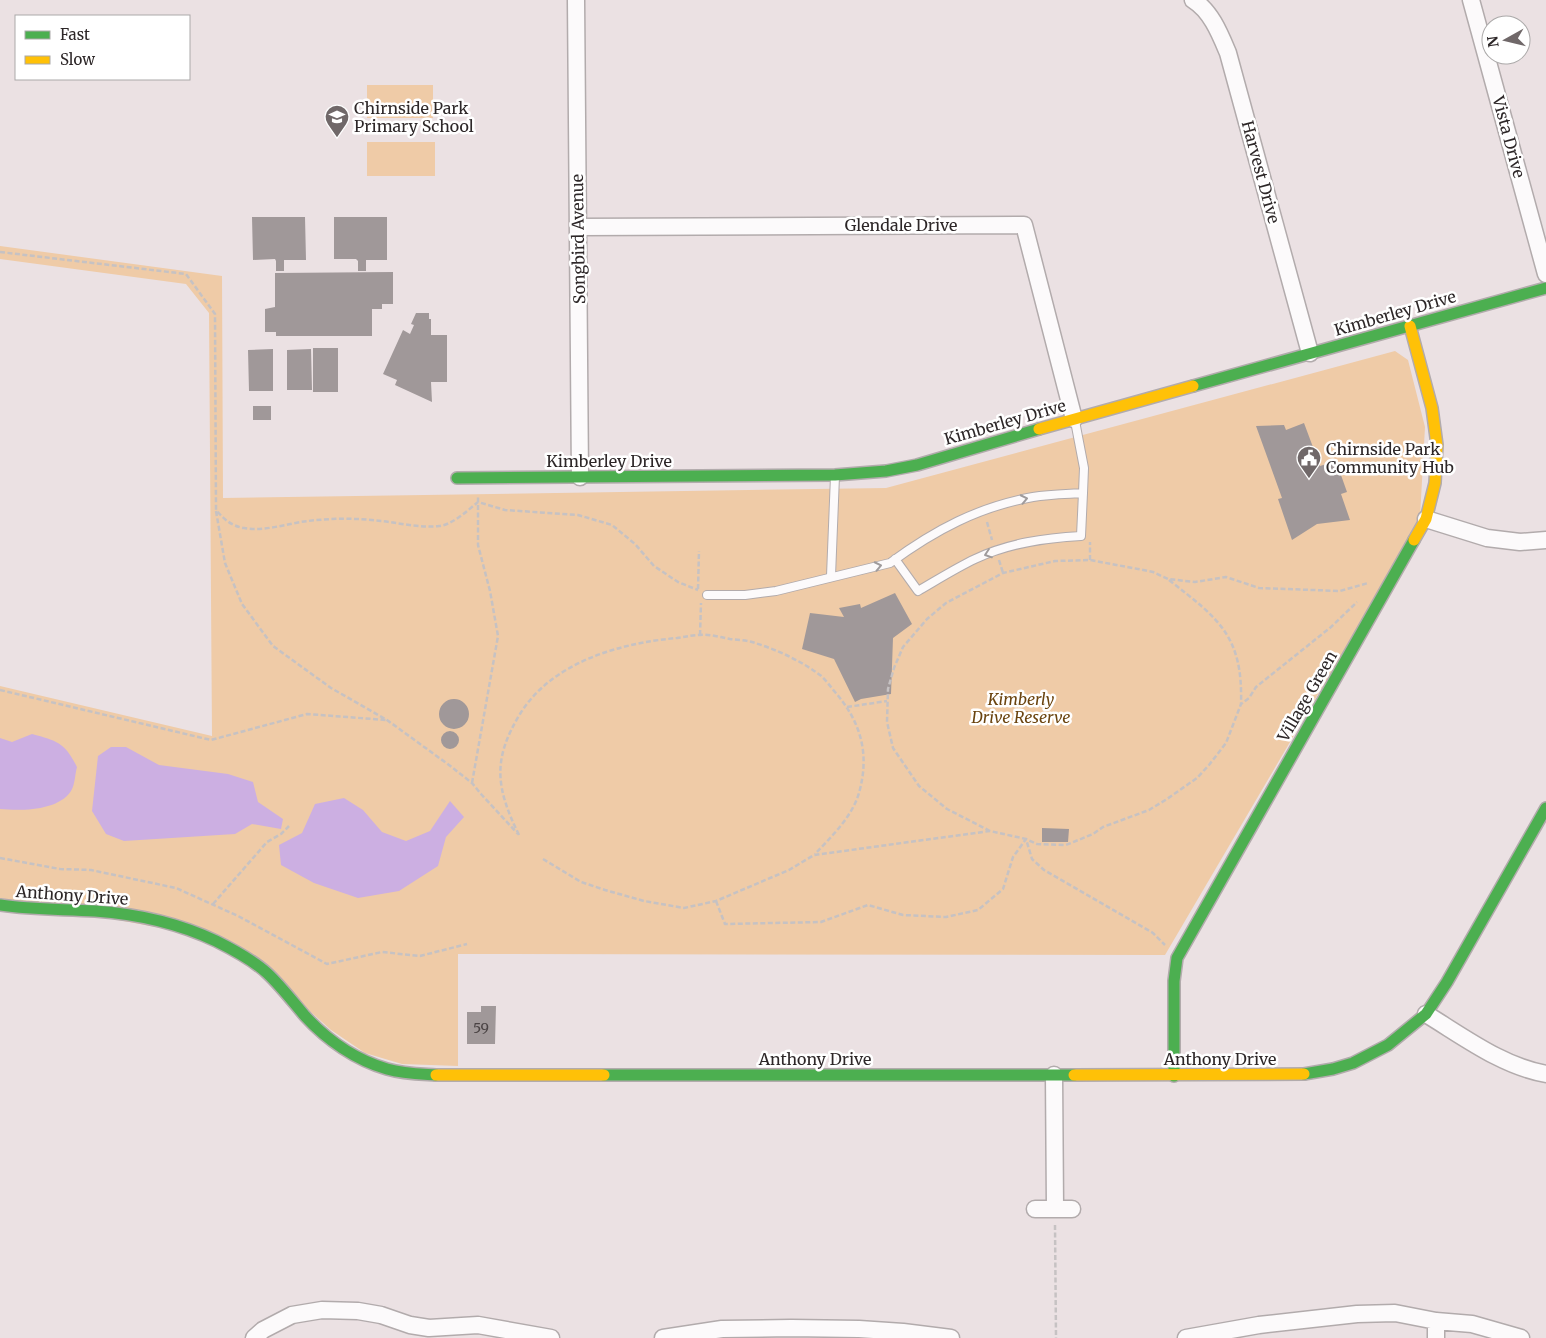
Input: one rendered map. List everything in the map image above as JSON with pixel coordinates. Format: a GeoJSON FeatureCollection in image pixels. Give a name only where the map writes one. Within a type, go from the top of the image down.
{"type":"FeatureCollection","features":[{"type":"Feature","properties":{"kind":"street","name":"Songbird Avenue"},"geometry":{"type":"LineString","coordinates":[[576,0],[580,477]]}},
{"type":"Feature","properties":{"kind":"street","name":"Harvest Drive"},"geometry":{"type":"LineString","coordinates":[[1193,0],[1199,4],[1216,26],[1228,53],[1310,353]]}},
{"type":"Feature","properties":{"kind":"street","name":"Vista Drive"},"geometry":{"type":"LineString","coordinates":[[1471,0],[1546,274]]}},
{"type":"Feature","properties":{"kind":"street","name":"Glendale Drive"},"geometry":{"type":"LineString","coordinates":[[578,227],[1024,225],[1074,419]]}},
{"type":"Feature","properties":{"kind":"street","name":"Kimberley Drive"},"geometry":{"type":"LineString","coordinates":[[456,478],[835,475],[886,471],[917,465],[1074,419],[1546,288]]}},
{"type":"Feature","properties":{"kind":"street","name":"Village Green"},"geometry":{"type":"LineString","coordinates":[[1174,1076],[1174,981],[1177,958],[1426,519],[1435,483],[1438,445],[1432,408],[1410,326]]}},
{"type":"Feature","properties":{"kind":"street"},"geometry":{"type":"LineString","coordinates":[[1426,519],[1486,538],[1520,542],[1546,540]]}},
{"type":"Feature","properties":{"kind":"street","name":"Anthony Drive"},"geometry":{"type":"LineString","coordinates":[[0,905],[19,908],[98,911],[137,916],[174,925],[208,937],[238,953],[266,972],[289,995],[312,1024],[336,1044],[364,1061],[398,1072],[440,1075],[1174,1076],[1306,1074],[1353,1063],[1388,1044],[1426,1014],[1447,982],[1546,808]]}},
{"type":"Feature","properties":{"kind":"street"},"geometry":{"type":"LineString","coordinates":[[1426,1014],[1499,1058],[1525,1070],[1546,1074]]}},
{"type":"Feature","properties":{"kind":"street"},"geometry":{"type":"LineString","coordinates":[[1054,1076],[1055,1208]]}},
{"type":"Feature","properties":{"kind":"street"},"geometry":{"type":"LineString","coordinates":[[1035,1209],[1072,1209]]}},
{"type":"Feature","properties":{"kind":"street"},"geometry":{"type":"LineString","coordinates":[[254,1338],[263,1330],[292,1315],[322,1310],[358,1311],[381,1315],[410,1325],[429,1328],[478,1325],[551,1338]]}},
{"type":"Feature","properties":{"kind":"street"},"geometry":{"type":"LineString","coordinates":[[1186,1338],[1221,1335],[1259,1325],[1357,1314],[1395,1313],[1436,1322],[1472,1324],[1521,1338]]}},
{"type":"Feature","properties":{"kind":"street"},"geometry":{"type":"LineString","coordinates":[[1436,1322],[1436,1338]]}},
{"type":"Feature","properties":{"kind":"street"},"geometry":{"type":"LineString","coordinates":[[662,1338],[722,1329],[791,1333],[859,1329],[951,1338]]}},
{"type":"Feature","properties":{"kind":"lane"},"geometry":{"type":"LineString","coordinates":[[895,559],[918,591],[976,558],[1023,543],[1048,538],[1081,536],[1084,468],[1074,419]]}},
{"type":"Feature","properties":{"kind":"lane"},"geometry":{"type":"LineString","coordinates":[[831,576],[835,475]]}},
{"type":"Feature","properties":{"kind":"lane"},"geometry":{"type":"LineString","coordinates":[[702,594],[745,595],[776,591],[890,563],[948,525],[983,510],[1035,497],[1083,493]]}},
{"type":"Feature","properties":{"kind":"path"},"geometry":{"type":"LineString","coordinates":[[0,252],[186,274],[215,314],[216,510],[225,563],[242,604],[273,646],[332,688],[387,720],[472,783],[520,835],[506,806],[500,774],[501,755],[509,733],[532,697],[541,688],[573,666],[595,655],[629,644],[700,634],[750,642],[790,657],[820,676],[847,707],[859,731],[863,771],[858,795],[840,826],[814,855],[789,870],[716,901],[684,908],[644,901],[581,882],[543,859]]}},
{"type":"Feature","properties":{"kind":"path"},"geometry":{"type":"LineString","coordinates":[[472,783],[498,636],[490,591],[478,545],[478,478]]}},
{"type":"Feature","properties":{"kind":"path"},"geometry":{"type":"LineString","coordinates":[[216,510],[226,521],[244,528],[266,528],[308,521],[343,519],[380,520],[417,526],[440,526],[461,516],[478,502]]}},
{"type":"Feature","properties":{"kind":"path"},"geometry":{"type":"LineString","coordinates":[[478,502],[505,510],[578,515],[612,525],[635,544],[654,566],[678,582],[702,594]]}},
{"type":"Feature","properties":{"kind":"path"},"geometry":{"type":"LineString","coordinates":[[699,551],[702,594],[700,634]]}},
{"type":"Feature","properties":{"kind":"path"},"geometry":{"type":"LineString","coordinates":[[1090,560],[1153,572],[1168,579],[1210,612],[1225,631],[1239,662],[1242,682],[1241,704],[1226,743],[1197,778],[1149,810],[1103,827],[1093,834],[1066,845],[1037,844],[1026,839],[990,831],[947,809],[919,786],[893,748],[887,722],[888,689],[903,647],[927,619],[946,603],[1003,572],[1055,561],[1090,560]]}},
{"type":"Feature","properties":{"kind":"path"},"geometry":{"type":"LineString","coordinates":[[1168,579],[1194,582],[1226,577],[1259,588],[1340,591],[1372,582],[1367,589]]}},
{"type":"Feature","properties":{"kind":"path"},"geometry":{"type":"LineString","coordinates":[[1241,704],[1249,698],[1256,687],[1331,627],[1362,595]]}},
{"type":"Feature","properties":{"kind":"path"},"geometry":{"type":"LineString","coordinates":[[0,690],[212,740],[308,714],[387,720]]}},
{"type":"Feature","properties":{"kind":"path"},"geometry":{"type":"LineString","coordinates":[[847,707],[888,701]]}},
{"type":"Feature","properties":{"kind":"path"},"geometry":{"type":"LineString","coordinates":[[212,904],[266,842],[281,834],[289,826]]}},
{"type":"Feature","properties":{"kind":"path"},"geometry":{"type":"LineString","coordinates":[[814,855],[990,831]]}},
{"type":"Feature","properties":{"kind":"path"},"geometry":{"type":"LineString","coordinates":[[1026,839],[1032,859],[1044,870],[1153,933],[1177,958]]}},
{"type":"Feature","properties":{"kind":"path"},"geometry":{"type":"LineString","coordinates":[[716,901],[725,924],[821,922],[868,904],[903,915],[946,918],[978,910],[1003,889],[1013,857],[1026,839]]}},
{"type":"Feature","properties":{"kind":"path"},"geometry":{"type":"LineString","coordinates":[[0,858],[60,869],[91,870],[176,888],[238,916],[327,964],[382,952],[420,956],[467,944]]}},
{"type":"Feature","properties":{"kind":"path"},"geometry":{"type":"LineString","coordinates":[[1055,1208],[1056,1338]]}},
{"type":"Feature","properties":{"kind":"green space"},"geometry":{"type":"Polygon","coordinates":[[[367,85],[433,85],[433,118],[367,118],[367,85]]]}},
{"type":"Feature","properties":{"kind":"green space"},"geometry":{"type":"Polygon","coordinates":[[[367,142],[435,142],[435,176],[367,176],[367,142]]]}},
{"type":"Feature","properties":{"kind":"green space","name":"Kimberly Drive Reserve"},"geometry":{"type":"Polygon","coordinates":[[[0,246],[222,276],[223,498],[886,488],[1395,351],[1408,360],[1425,427],[1420,517],[1384,582],[1165,955],[458,954],[458,1066],[402,1064],[365,1053],[331,1030],[231,941],[0,898],[0,686],[212,736],[209,313],[186,284],[0,259],[0,246]]]}},
{"type":"Feature","properties":{"kind":"shaded area"},"geometry":{"type":"Polygon","coordinates":[[[32,734],[60,744],[69,753],[77,767],[72,789],[65,798],[48,806],[18,810],[0,809],[0,738],[12,742],[32,734]]]}},
{"type":"Feature","properties":{"kind":"shaded area"},"geometry":{"type":"Polygon","coordinates":[[[111,747],[126,747],[159,765],[228,774],[253,782],[258,802],[283,819],[281,829],[252,824],[235,834],[124,841],[106,834],[92,811],[98,756],[111,747]]]}},
{"type":"Feature","properties":{"kind":"shaded area"},"geometry":{"type":"Polygon","coordinates":[[[344,798],[363,810],[382,832],[406,841],[430,831],[450,801],[464,817],[446,837],[438,866],[399,891],[358,898],[314,883],[281,865],[279,845],[302,833],[315,804],[344,798]]]}},
{"type":"Feature","properties":{"kind":"building"},"geometry":{"type":"Polygon","coordinates":[[[252,217],[305,217],[306,260],[284,260],[284,271],[276,271],[275,259],[253,260],[252,217]]]}},
{"type":"Feature","properties":{"kind":"building"},"geometry":{"type":"Polygon","coordinates":[[[334,217],[387,217],[387,260],[366,260],[366,271],[358,271],[358,261],[356,259],[334,259],[334,217]]]}},
{"type":"Feature","properties":{"kind":"building"},"geometry":{"type":"Polygon","coordinates":[[[393,272],[393,304],[382,304],[382,309],[372,309],[372,336],[276,336],[276,332],[265,332],[265,309],[275,307],[275,273],[393,272]]]}},
{"type":"Feature","properties":{"kind":"building"},"geometry":{"type":"Polygon","coordinates":[[[416,313],[429,313],[431,335],[447,335],[447,382],[431,382],[432,402],[395,385],[397,380],[383,374],[403,330],[410,334],[414,325],[411,324],[416,313]]]}},
{"type":"Feature","properties":{"kind":"building"},"geometry":{"type":"Polygon","coordinates":[[[313,348],[338,348],[338,392],[313,392],[313,348]]]}},
{"type":"Feature","properties":{"kind":"building"},"geometry":{"type":"Polygon","coordinates":[[[273,349],[273,391],[249,391],[248,350],[273,349]]]}},
{"type":"Feature","properties":{"kind":"building"},"geometry":{"type":"Polygon","coordinates":[[[311,349],[312,390],[287,390],[287,350],[311,349]]]}},
{"type":"Feature","properties":{"kind":"building"},"geometry":{"type":"Polygon","coordinates":[[[253,406],[271,406],[271,420],[253,420],[253,406]]]}},
{"type":"Feature","properties":{"kind":"building","name":"Chirnside Park Community Hub"},"geometry":{"type":"Polygon","coordinates":[[[1304,423],[1320,466],[1336,461],[1347,492],[1341,494],[1350,520],[1317,524],[1292,540],[1278,499],[1282,498],[1256,426],[1284,425],[1286,430],[1304,423]]]}},
{"type":"Feature","properties":{"kind":"building"},"geometry":{"type":"Polygon","coordinates":[[[895,593],[912,624],[893,638],[891,694],[861,699],[855,702],[834,659],[802,649],[810,613],[844,617],[839,608],[860,604],[861,608],[895,593]]]}},
{"type":"Feature","properties":{"kind":"building"},"geometry":{"type":"Polygon","coordinates":[[[454,699],[465,703],[469,714],[465,725],[454,729],[443,725],[439,714],[443,703],[454,699]]]}},
{"type":"Feature","properties":{"kind":"building"},"geometry":{"type":"Polygon","coordinates":[[[450,731],[456,734],[459,740],[456,746],[450,749],[444,746],[441,740],[444,734],[450,731]]]}},
{"type":"Feature","properties":{"kind":"building"},"geometry":{"type":"Polygon","coordinates":[[[1042,828],[1069,829],[1068,842],[1042,842],[1042,828]]]}},
{"type":"Feature","properties":{"kind":"building"},"geometry":{"type":"Polygon","coordinates":[[[481,1006],[496,1006],[495,1044],[467,1044],[467,1012],[481,1012],[481,1006]]]}},
{"type":"Feature","properties":{"kind":"traffic: fast"},"geometry":{"type":"LineString","coordinates":[[1193,386],[1546,288]]}},
{"type":"Feature","properties":{"kind":"traffic: fast"},"geometry":{"type":"LineString","coordinates":[[457,478],[835,475],[886,471],[917,465],[1039,429]]}},
{"type":"Feature","properties":{"kind":"traffic: fast"},"geometry":{"type":"LineString","coordinates":[[1174,1076],[1174,981],[1177,958],[1414,540]]}},
{"type":"Feature","properties":{"kind":"traffic: fast"},"geometry":{"type":"LineString","coordinates":[[1304,1074],[1353,1063],[1388,1045],[1426,1014],[1447,982],[1546,808]]}},
{"type":"Feature","properties":{"kind":"traffic: fast"},"geometry":{"type":"LineString","coordinates":[[0,905],[126,914],[157,920],[187,929],[216,941],[262,968],[314,1025],[332,1041],[353,1055],[393,1071],[436,1075]]}},
{"type":"Feature","properties":{"kind":"traffic: fast"},"geometry":{"type":"LineString","coordinates":[[604,1075],[1074,1075]]}},
{"type":"Feature","properties":{"kind":"traffic: slow"},"geometry":{"type":"LineString","coordinates":[[1410,326],[1432,408],[1437,445],[1435,483],[1426,519],[1414,540]]}},
{"type":"Feature","properties":{"kind":"traffic: slow"},"geometry":{"type":"LineString","coordinates":[[1039,429],[1193,386]]}},
{"type":"Feature","properties":{"kind":"traffic: slow"},"geometry":{"type":"LineString","coordinates":[[1074,1075],[1304,1074]]}},
{"type":"Feature","properties":{"kind":"traffic: slow"},"geometry":{"type":"LineString","coordinates":[[436,1075],[604,1075]]}},
{"type":"Feature","properties":{"kind":"place","name":"Chirnside Park Primary School"},"geometry":{"type":"Point","coordinates":[337,138]}},
{"type":"Feature","properties":{"kind":"place","name":"Chirnside Park Community Hub"},"geometry":{"type":"Point","coordinates":[1309,479]}}]}
